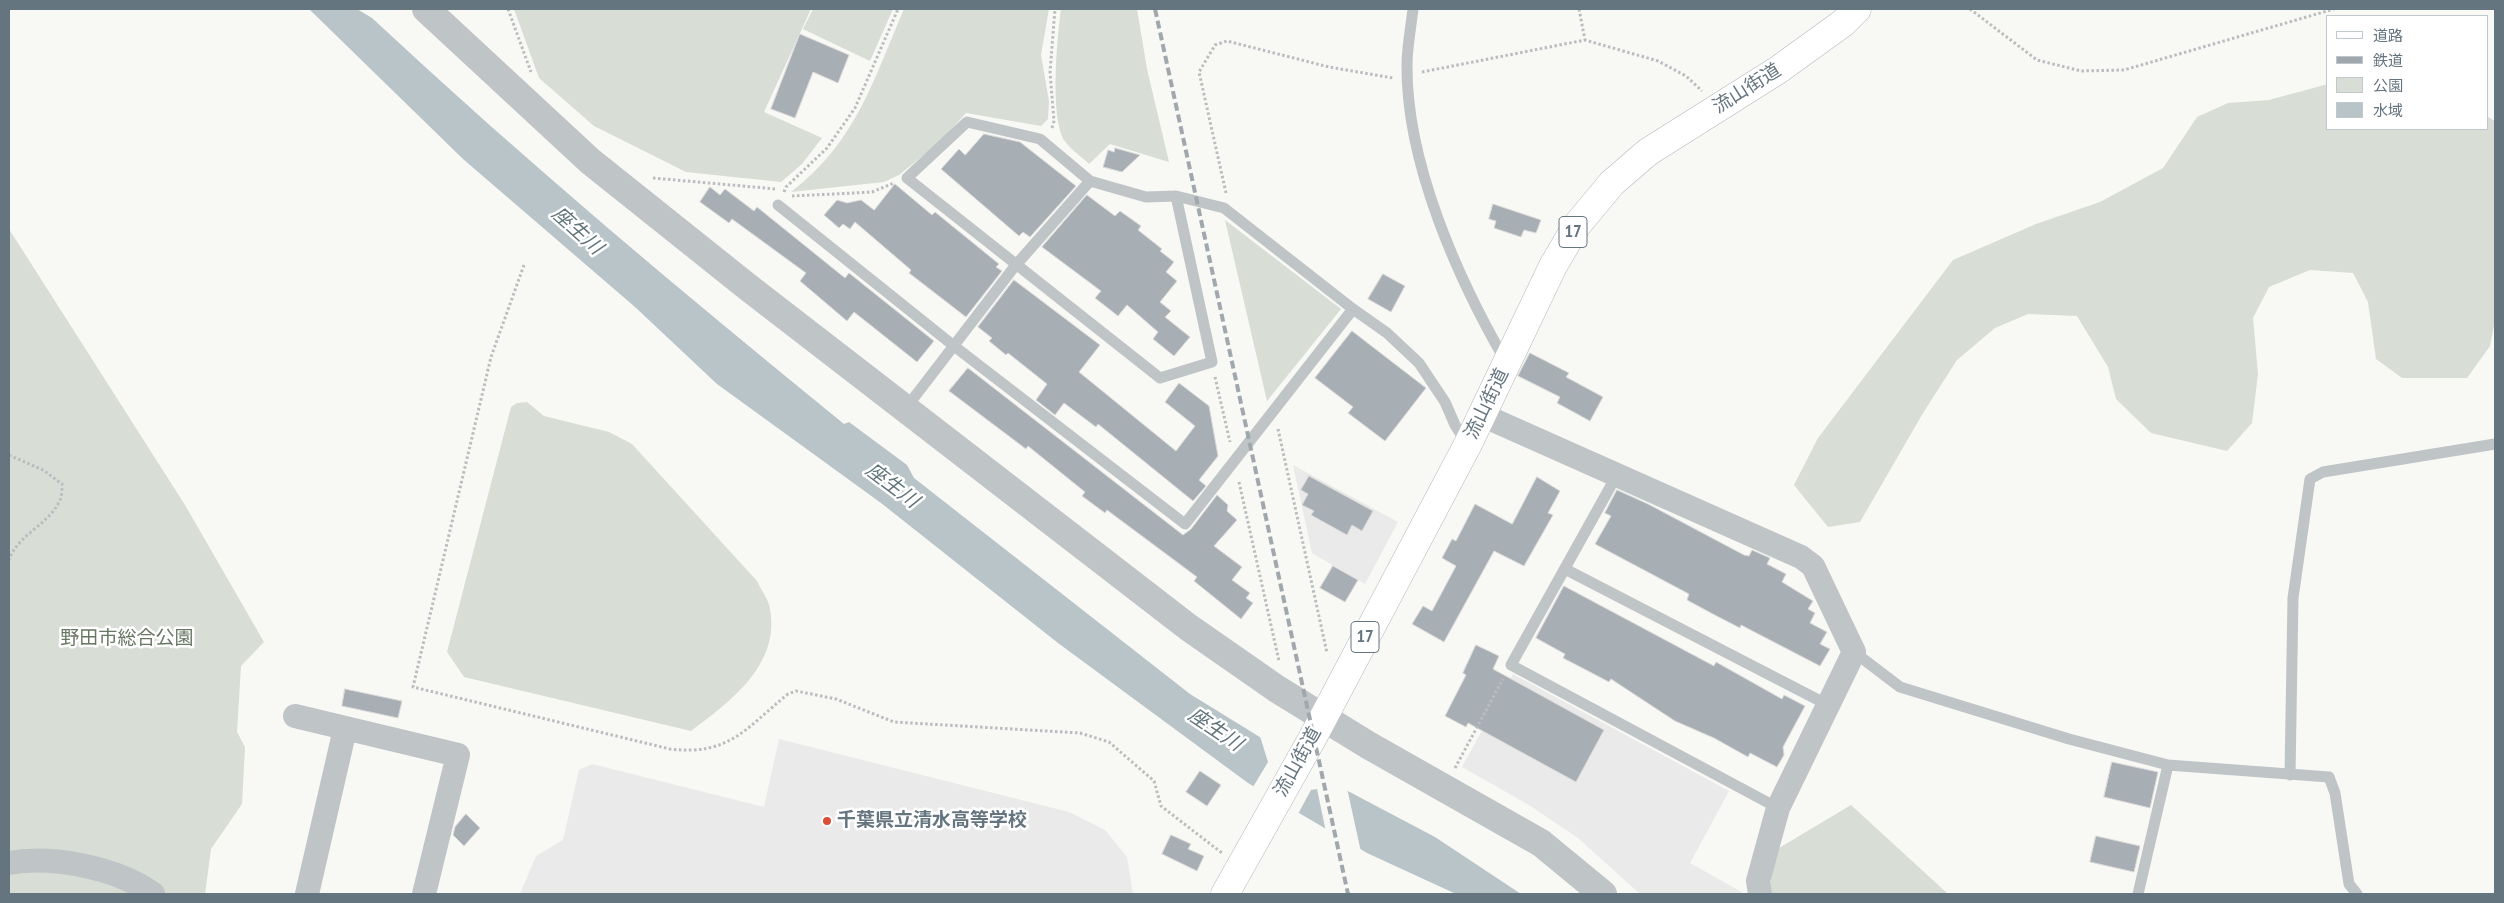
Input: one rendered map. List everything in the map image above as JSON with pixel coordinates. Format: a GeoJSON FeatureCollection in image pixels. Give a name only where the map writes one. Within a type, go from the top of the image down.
{"type":"FeatureCollection","features":[{"type":"Feature","properties":{"kind":"main road","name":"流山街道"},"geometry":{"type":"LineString","coordinates":[[1225,894],[1317,728],[1468,444],[1553,266],[1577,224],[1612,183],[1648,152],[1778,70],[1843,23],[1857,9]]}},
{"type":"Feature","properties":{"kind":"street"},"geometry":{"type":"LineString","coordinates":[[426,9],[590,161],[748,288],[906,408],[1317,728],[1541,843],[1603,894]]}},
{"type":"Feature","properties":{"kind":"street"},"geometry":{"type":"LineString","coordinates":[[1482,415],[1802,557],[1813,566],[1854,652],[1778,808],[1758,881],[1760,894]]}},
{"type":"Feature","properties":{"kind":"street"},"geometry":{"type":"LineString","coordinates":[[295,716],[458,755],[424,894]]}},
{"type":"Feature","properties":{"kind":"street"},"geometry":{"type":"LineString","coordinates":[[307,894],[346,728]]}},
{"type":"Feature","properties":{"kind":"street"},"geometry":{"type":"LineString","coordinates":[[9,864],[62,862],[99,870],[139,884],[153,894]]}},
{"type":"Feature","properties":{"kind":"lane"},"geometry":{"type":"LineString","coordinates":[[1414,9],[1407,66],[1413,129],[1446,244],[1477,313],[1507,364]]}},
{"type":"Feature","properties":{"kind":"lane"},"geometry":{"type":"LineString","coordinates":[[1176,196],[1212,362],[1160,378],[1015,266],[907,178],[967,122],[1040,139],[1090,181],[1146,197],[1176,196],[1224,208],[1352,309],[1387,333],[1419,364],[1445,402],[1455,425],[1468,444]]}},
{"type":"Feature","properties":{"kind":"lane"},"geometry":{"type":"LineString","coordinates":[[906,408],[1015,266],[1090,181]]}},
{"type":"Feature","properties":{"kind":"lane"},"geometry":{"type":"LineString","coordinates":[[778,204],[954,346],[1185,524],[1352,309]]}},
{"type":"Feature","properties":{"kind":"lane"},"geometry":{"type":"LineString","coordinates":[[2290,775],[2292,598],[2310,479],[2323,472],[2495,444]]}},
{"type":"Feature","properties":{"kind":"lane"},"geometry":{"type":"LineString","coordinates":[[1618,474],[1510,665],[1778,808]]}},
{"type":"Feature","properties":{"kind":"lane"},"geometry":{"type":"LineString","coordinates":[[1564,570],[1828,705]]}},
{"type":"Feature","properties":{"kind":"lane"},"geometry":{"type":"LineString","coordinates":[[1854,652],[1900,687],[2069,739],[2168,765],[2329,777],[2335,793],[2349,884],[2356,894]]}},
{"type":"Feature","properties":{"kind":"lane"},"geometry":{"type":"LineString","coordinates":[[2138,894],[2168,765]]}},
{"type":"Feature","properties":{"kind":"path"},"geometry":{"type":"LineString","coordinates":[[508,9],[532,77]]}},
{"type":"Feature","properties":{"kind":"path"},"geometry":{"type":"LineString","coordinates":[[778,204],[786,187],[827,148],[854,108],[898,9]]}},
{"type":"Feature","properties":{"kind":"path"},"geometry":{"type":"LineString","coordinates":[[1048,146],[1054,121],[1050,72],[1055,9]]}},
{"type":"Feature","properties":{"kind":"path"},"geometry":{"type":"LineString","coordinates":[[1579,9],[1585,40]]}},
{"type":"Feature","properties":{"kind":"path"},"geometry":{"type":"LineString","coordinates":[[1970,9],[2037,60],[2081,71],[2124,70],[2334,9]]}},
{"type":"Feature","properties":{"kind":"path"},"geometry":{"type":"LineString","coordinates":[[1224,208],[1226,195],[1199,72],[1215,45],[1227,41],[1329,67],[1391,79],[1585,40],[1658,61],[1686,76],[1719,106]]}},
{"type":"Feature","properties":{"kind":"path"},"geometry":{"type":"LineString","coordinates":[[524,265],[491,357],[413,687],[670,749],[693,752],[715,748],[730,742],[788,694],[796,691],[836,699],[894,722],[1080,733],[1109,742],[1154,781],[1161,806],[1223,854]]}},
{"type":"Feature","properties":{"kind":"path"},"geometry":{"type":"LineString","coordinates":[[1212,362],[1279,663]]}},
{"type":"Feature","properties":{"kind":"path"},"geometry":{"type":"LineString","coordinates":[[1275,409],[1327,653]]}},
{"type":"Feature","properties":{"kind":"path"},"geometry":{"type":"LineString","coordinates":[[9,455],[43,470],[62,484],[60,500],[46,517],[13,547],[9,560]]}},
{"type":"Feature","properties":{"kind":"path"},"geometry":{"type":"LineString","coordinates":[[1454,768],[1510,665]]}},
{"type":"Feature","properties":{"kind":"shaded area"},"geometry":{"type":"Polygon","coordinates":[[[1293,465],[1398,522],[1365,584],[1312,553],[1293,465]]]}},
{"type":"Feature","properties":{"kind":"shaded area"},"geometry":{"type":"Polygon","coordinates":[[[1513,674],[1729,791],[1690,863],[1745,894],[1640,894],[1578,838],[1529,805],[1462,767],[1513,674]]]}},
{"type":"Feature","properties":{"kind":"shaded area","name":"千葉県立清水高等学校"},"geometry":{"type":"Polygon","coordinates":[[[779,739],[1069,812],[1105,830],[1127,857],[1133,894],[520,894],[536,856],[563,840],[579,770],[592,764],[764,807],[779,739]]]}},
{"type":"Feature","properties":{"kind":"green space"},"geometry":{"type":"Polygon","coordinates":[[[514,9],[811,9],[764,112],[822,138],[802,164],[781,182],[686,172],[594,126],[539,78],[514,9]]]}},
{"type":"Feature","properties":{"kind":"green space"},"geometry":{"type":"Polygon","coordinates":[[[813,9],[893,9],[870,61],[803,29],[813,9]]]}},
{"type":"Feature","properties":{"kind":"green space"},"geometry":{"type":"Polygon","coordinates":[[[904,9],[1049,9],[1041,55],[1049,101],[1048,119],[1041,126],[966,113],[940,142],[899,175],[884,182],[791,192],[813,173],[832,152],[847,131],[872,85],[904,9]]]}},
{"type":"Feature","properties":{"kind":"green space"},"geometry":{"type":"Polygon","coordinates":[[[1061,9],[1137,9],[1147,69],[1169,162],[1110,144],[1089,164],[1064,140],[1057,113],[1056,95],[1056,57],[1061,9]]]}},
{"type":"Feature","properties":{"kind":"green space"},"geometry":{"type":"Polygon","coordinates":[[[2326,85],[2326,130],[2489,130],[2489,118],[2495,121],[2495,320],[2490,346],[2467,378],[2402,378],[2376,359],[2368,302],[2353,273],[2310,270],[2269,287],[2253,318],[2258,374],[2252,423],[2227,451],[2151,433],[2116,399],[2108,367],[2077,316],[2028,314],[1995,328],[1957,360],[1923,413],[1860,522],[1828,527],[1794,485],[1818,438],[1953,260],[2036,224],[2100,202],[2163,168],[2197,117],[2228,103],[2269,100],[2326,85]]]}},
{"type":"Feature","properties":{"kind":"green space"},"geometry":{"type":"Polygon","coordinates":[[[1225,220],[1341,309],[1267,401],[1225,220]]]}},
{"type":"Feature","properties":{"kind":"green space","name":"野田市総合公園"},"geometry":{"type":"Polygon","coordinates":[[[9,229],[185,505],[264,642],[241,666],[237,732],[245,747],[242,804],[211,849],[205,894],[9,894],[9,229]]]}},
{"type":"Feature","properties":{"kind":"green space"},"geometry":{"type":"Polygon","coordinates":[[[527,402],[544,416],[609,432],[632,444],[757,581],[767,599],[770,609],[771,629],[768,647],[760,664],[736,694],[691,731],[464,677],[447,652],[511,407],[517,403],[527,402]]]}},
{"type":"Feature","properties":{"kind":"green space"},"geometry":{"type":"Polygon","coordinates":[[[1851,805],[1948,894],[1769,894],[1774,851],[1851,805]]]}},
{"type":"Feature","properties":{"kind":"water","name":"座生川"},"geometry":{"type":"Polygon","coordinates":[[[309,9],[357,9],[372,18],[487,123],[724,325],[844,424],[849,422],[907,465],[914,478],[1190,694],[1344,789],[1435,837],[1521,894],[1456,894],[1367,853],[1248,783],[1058,643],[881,503],[717,384],[635,307],[463,159],[309,9]]]}},
{"type":"Feature","properties":{"kind":"pier"},"geometry":{"type":"Polygon","coordinates":[[[1259,733],[1347,788],[1361,852],[1326,832],[1317,789],[1311,790],[1298,814],[1253,787],[1268,762],[1259,733]]]}},
{"type":"Feature","properties":{"kind":"building"},"geometry":{"type":"Polygon","coordinates":[[[800,34],[849,55],[838,83],[813,72],[795,118],[771,109],[800,34]]]}},
{"type":"Feature","properties":{"kind":"building"},"geometry":{"type":"Polygon","coordinates":[[[984,134],[1020,142],[1076,186],[1030,237],[1023,232],[1019,236],[941,169],[959,149],[965,155],[984,134]]]}},
{"type":"Feature","properties":{"kind":"building"},"geometry":{"type":"Polygon","coordinates":[[[1115,148],[1140,155],[1122,172],[1103,167],[1108,150],[1114,152],[1115,148]]]}},
{"type":"Feature","properties":{"kind":"building"},"geometry":{"type":"Polygon","coordinates":[[[895,184],[932,215],[935,212],[999,264],[996,267],[1002,271],[966,317],[909,273],[911,270],[855,222],[850,229],[843,224],[839,228],[824,215],[837,200],[847,203],[861,200],[874,210],[895,184]]]}},
{"type":"Feature","properties":{"kind":"building"},"geometry":{"type":"Polygon","coordinates":[[[710,187],[720,195],[725,189],[754,211],[757,207],[845,278],[849,273],[934,341],[917,362],[854,312],[847,321],[800,281],[806,273],[732,219],[729,223],[700,202],[710,187]]]}},
{"type":"Feature","properties":{"kind":"building"},"geometry":{"type":"Polygon","coordinates":[[[1087,195],[1115,216],[1120,211],[1141,226],[1138,230],[1162,249],[1160,251],[1174,262],[1166,272],[1177,281],[1160,302],[1171,311],[1165,317],[1190,337],[1174,356],[1153,339],[1158,332],[1127,305],[1118,316],[1095,298],[1101,291],[1042,247],[1087,195]]]}},
{"type":"Feature","properties":{"kind":"building"},"geometry":{"type":"Polygon","coordinates":[[[1493,204],[1541,220],[1536,233],[1524,230],[1521,237],[1494,228],[1496,221],[1489,219],[1493,204]]]}},
{"type":"Feature","properties":{"kind":"building"},"geometry":{"type":"Polygon","coordinates":[[[1383,274],[1405,286],[1391,312],[1368,299],[1383,274]]]}},
{"type":"Feature","properties":{"kind":"building"},"geometry":{"type":"Polygon","coordinates":[[[1014,280],[1100,345],[1079,372],[1176,451],[1195,426],[1165,402],[1179,383],[1209,406],[1218,456],[1199,480],[1206,486],[1193,501],[1098,424],[1096,427],[1064,403],[1055,415],[1036,400],[1047,384],[1008,353],[1006,355],[989,341],[992,338],[978,327],[1014,280]]]}},
{"type":"Feature","properties":{"kind":"building"},"geometry":{"type":"Polygon","coordinates":[[[1352,331],[1426,388],[1385,441],[1348,413],[1353,407],[1315,378],[1352,331]]]}},
{"type":"Feature","properties":{"kind":"building"},"geometry":{"type":"Polygon","coordinates":[[[1530,353],[1569,373],[1566,377],[1603,397],[1590,421],[1557,403],[1560,397],[1518,376],[1530,353]]]}},
{"type":"Feature","properties":{"kind":"building"},"geometry":{"type":"Polygon","coordinates":[[[968,368],[1183,535],[1191,529],[1217,495],[1228,505],[1227,511],[1237,520],[1214,546],[1242,567],[1232,580],[1250,593],[1246,598],[1253,603],[1241,619],[1194,581],[1197,577],[1107,510],[1105,513],[1082,496],[1085,492],[1028,446],[1026,449],[949,391],[968,368]]]}},
{"type":"Feature","properties":{"kind":"building"},"geometry":{"type":"Polygon","coordinates":[[[1309,476],[1373,511],[1362,531],[1352,525],[1347,535],[1311,515],[1314,511],[1302,505],[1308,494],[1301,490],[1309,476]]]}},
{"type":"Feature","properties":{"kind":"building"},"geometry":{"type":"Polygon","coordinates":[[[1537,477],[1560,491],[1548,513],[1553,515],[1524,566],[1494,551],[1444,642],[1412,624],[1423,606],[1432,611],[1456,566],[1442,558],[1452,539],[1456,541],[1475,504],[1512,524],[1537,477]]]}},
{"type":"Feature","properties":{"kind":"building"},"geometry":{"type":"Polygon","coordinates":[[[1617,490],[1648,504],[1744,555],[1749,556],[1752,550],[1770,558],[1767,564],[1786,574],[1782,582],[1813,601],[1808,609],[1815,613],[1810,623],[1827,632],[1820,644],[1830,649],[1820,666],[1741,625],[1740,628],[1687,600],[1689,594],[1595,544],[1611,516],[1605,513],[1617,490]]]}},
{"type":"Feature","properties":{"kind":"building"},"geometry":{"type":"Polygon","coordinates":[[[1333,566],[1358,580],[1345,602],[1320,588],[1333,566]]]}},
{"type":"Feature","properties":{"kind":"building"},"geometry":{"type":"Polygon","coordinates":[[[1564,586],[1714,666],[1716,662],[1782,699],[1784,695],[1805,706],[1783,747],[1784,755],[1777,767],[1750,753],[1748,757],[1714,738],[1675,721],[1611,679],[1609,682],[1563,658],[1565,654],[1536,638],[1564,586]]]}},
{"type":"Feature","properties":{"kind":"building"},"geometry":{"type":"Polygon","coordinates":[[[1476,645],[1499,656],[1493,669],[1604,730],[1576,782],[1468,723],[1466,727],[1445,716],[1466,675],[1463,673],[1476,645]]]}},
{"type":"Feature","properties":{"kind":"building"},"geometry":{"type":"Polygon","coordinates":[[[345,689],[402,701],[398,718],[342,706],[345,689]]]}},
{"type":"Feature","properties":{"kind":"building"},"geometry":{"type":"Polygon","coordinates":[[[2112,762],[2158,772],[2150,808],[2104,797],[2112,762]]]}},
{"type":"Feature","properties":{"kind":"building"},"geometry":{"type":"Polygon","coordinates":[[[1200,771],[1221,785],[1207,806],[1186,792],[1200,771]]]}},
{"type":"Feature","properties":{"kind":"building"},"geometry":{"type":"Polygon","coordinates":[[[466,814],[480,828],[464,846],[453,835],[455,827],[466,814]]]}},
{"type":"Feature","properties":{"kind":"building"},"geometry":{"type":"Polygon","coordinates":[[[1171,835],[1191,844],[1188,849],[1204,856],[1197,871],[1162,854],[1171,835]]]}},
{"type":"Feature","properties":{"kind":"building"},"geometry":{"type":"Polygon","coordinates":[[[2096,836],[2140,846],[2134,872],[2090,862],[2096,836]]]}},
{"type":"Feature","properties":{"kind":"railway"},"geometry":{"type":"LineString","coordinates":[[1155,9],[1348,894]]}},
{"type":"Feature","properties":{"kind":"place","name":"千葉県立清水高等学校"},"geometry":{"type":"Point","coordinates":[827,821]}}]}
